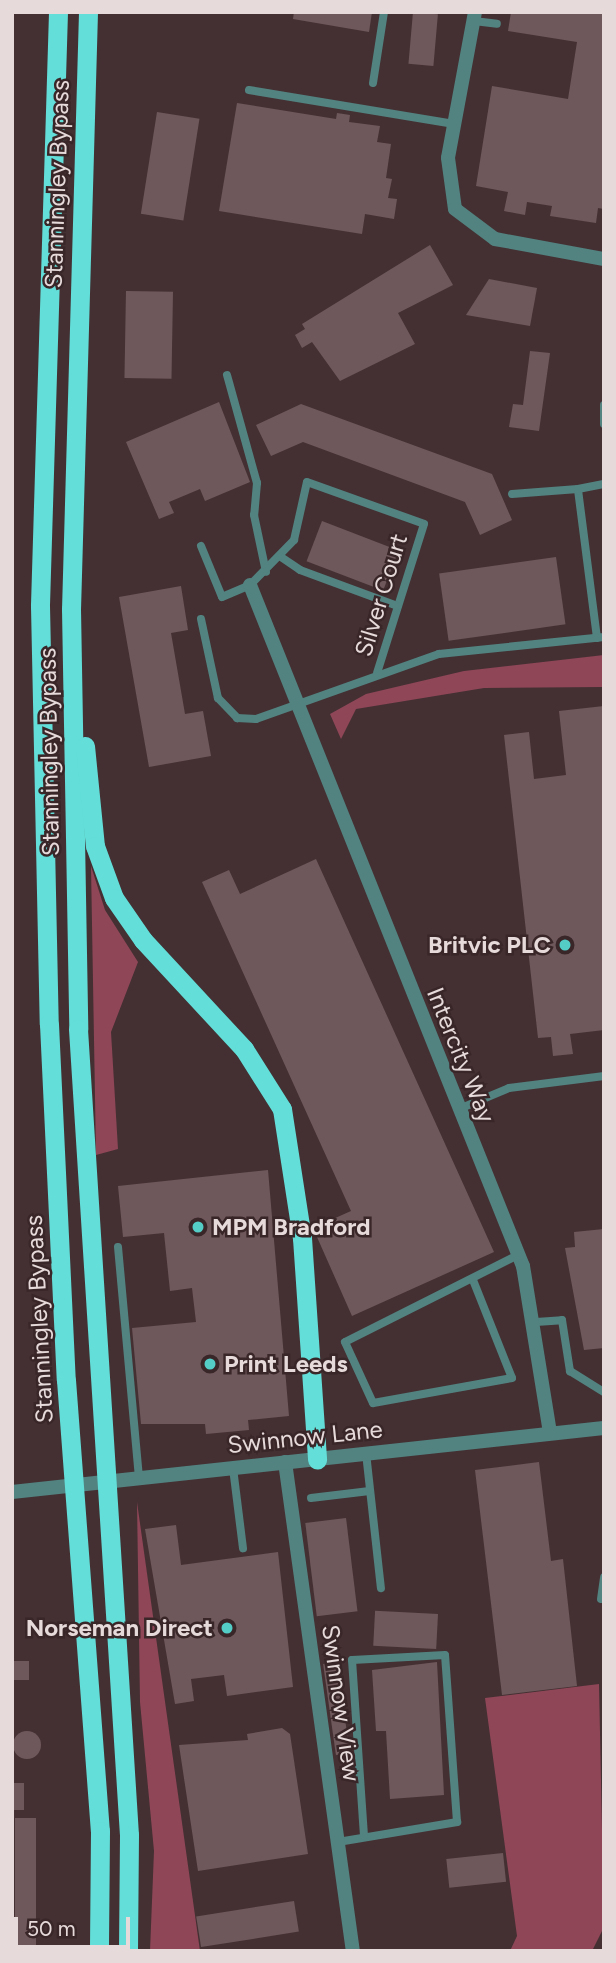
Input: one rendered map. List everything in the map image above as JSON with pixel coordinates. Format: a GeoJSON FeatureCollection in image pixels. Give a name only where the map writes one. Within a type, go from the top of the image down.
{"type":"FeatureCollection","features":[{"type":"Feature","properties":{"kind":"highway","name":"Stanningley Bypass"},"geometry":{"type":"LineString","coordinates":[[58,12],[40,606],[48,996],[66,1380],[100,1831],[99,1951]]}},
{"type":"Feature","properties":{"kind":"highway","name":"Stanningley Bypass"},"geometry":{"type":"LineString","coordinates":[[88,12],[71,609],[79,1042],[129,1835],[128,1951]]}},
{"type":"Feature","properties":{"kind":"highway"},"geometry":{"type":"LineString","coordinates":[[71,609],[95,846],[114,898],[143,940],[244,1049],[282,1109],[300,1226],[317,1458]]}},
{"type":"Feature","properties":{"kind":"street"},"geometry":{"type":"LineString","coordinates":[[474,17],[454,124],[447,187],[455,209],[473,229],[495,239],[604,259]]}},
{"type":"Feature","properties":{"kind":"street","name":"Intercity Way"},"geometry":{"type":"LineString","coordinates":[[250,585],[301,705],[518,1255],[536,1322],[550,1433]]}},
{"type":"Feature","properties":{"kind":"street","name":"Swinnow Lane"},"geometry":{"type":"LineString","coordinates":[[16,1492],[604,1429]]}},
{"type":"Feature","properties":{"kind":"street","name":"Swinnow View"},"geometry":{"type":"LineString","coordinates":[[285,1462],[353,1950]]}},
{"type":"Feature","properties":{"kind":"lane"},"geometry":{"type":"LineString","coordinates":[[373,83],[384,12]]}},
{"type":"Feature","properties":{"kind":"lane"},"geometry":{"type":"LineString","coordinates":[[474,17],[497,24]]}},
{"type":"Feature","properties":{"kind":"lane"},"geometry":{"type":"LineString","coordinates":[[249,90],[454,124]]}},
{"type":"Feature","properties":{"kind":"lane"},"geometry":{"type":"LineString","coordinates":[[227,375],[257,482],[254,515],[266,572]]}},
{"type":"Feature","properties":{"kind":"lane"},"geometry":{"type":"LineString","coordinates":[[604,405],[604,424]]}},
{"type":"Feature","properties":{"kind":"lane","name":"Silver Court"},"geometry":{"type":"LineString","coordinates":[[250,585],[281,557],[294,540],[307,482],[424,524],[377,673]]}},
{"type":"Feature","properties":{"kind":"lane"},"geometry":{"type":"LineString","coordinates":[[512,495],[604,484]]}},
{"type":"Feature","properties":{"kind":"lane","name":"Silver Court"},"geometry":{"type":"LineString","coordinates":[[201,619],[218,698],[237,718],[256,719],[301,705],[377,673],[439,654],[601,637],[578,489]]}},
{"type":"Feature","properties":{"kind":"lane"},"geometry":{"type":"LineString","coordinates":[[201,546],[222,597],[250,585]]}},
{"type":"Feature","properties":{"kind":"lane"},"geometry":{"type":"LineString","coordinates":[[281,557],[300,570],[398,606]]}},
{"type":"Feature","properties":{"kind":"lane"},"geometry":{"type":"LineString","coordinates":[[459,1108],[509,1088],[604,1076]]}},
{"type":"Feature","properties":{"kind":"lane"},"geometry":{"type":"LineString","coordinates":[[118,1247],[134,1480]]}},
{"type":"Feature","properties":{"kind":"lane"},"geometry":{"type":"LineString","coordinates":[[473,1280],[512,1378],[373,1403],[345,1342],[473,1280],[518,1255]]}},
{"type":"Feature","properties":{"kind":"lane"},"geometry":{"type":"LineString","coordinates":[[536,1322],[562,1320],[570,1371],[604,1392]]}},
{"type":"Feature","properties":{"kind":"lane"},"geometry":{"type":"LineString","coordinates":[[366,1453],[381,1588]]}},
{"type":"Feature","properties":{"kind":"lane"},"geometry":{"type":"LineString","coordinates":[[233,1468],[243,1548]]}},
{"type":"Feature","properties":{"kind":"lane"},"geometry":{"type":"LineString","coordinates":[[311,1498],[370,1491]]}},
{"type":"Feature","properties":{"kind":"lane"},"geometry":{"type":"LineString","coordinates":[[601,1599],[604,1577]]}},
{"type":"Feature","properties":{"kind":"lane"},"geometry":{"type":"LineString","coordinates":[[338,1842],[457,1822],[445,1655],[352,1660],[364,1836]]}},
{"type":"Feature","properties":{"kind":"shaded area"},"geometry":{"type":"Polygon","coordinates":[[[604,655],[604,687],[484,688],[356,709],[341,739],[330,714],[366,694],[464,671],[604,655]]]}},
{"type":"Feature","properties":{"kind":"shaded area"},"geometry":{"type":"Polygon","coordinates":[[[91,866],[105,910],[138,962],[111,1032],[118,1149],[96,1155],[91,866]]]}},
{"type":"Feature","properties":{"kind":"shaded area"},"geometry":{"type":"Polygon","coordinates":[[[137,1502],[200,1951],[150,1951],[154,1851],[140,1702],[137,1502]]]}},
{"type":"Feature","properties":{"kind":"shaded area"},"geometry":{"type":"Polygon","coordinates":[[[599,1684],[604,1927],[592,1951],[510,1951],[517,1936],[485,1698],[599,1684]]]}},
{"type":"Feature","properties":{"kind":"building"},"geometry":{"type":"Polygon","coordinates":[[[294,12],[372,12],[369,32],[293,19],[294,12]]]}},
{"type":"Feature","properties":{"kind":"building"},"geometry":{"type":"Polygon","coordinates":[[[413,12],[438,14],[433,66],[408,64],[413,12]]]}},
{"type":"Feature","properties":{"kind":"building"},"geometry":{"type":"Polygon","coordinates":[[[511,12],[604,12],[604,209],[598,208],[596,223],[550,216],[552,206],[527,202],[525,215],[504,211],[508,192],[476,186],[492,86],[568,99],[577,42],[508,31],[511,12]]]}},
{"type":"Feature","properties":{"kind":"building"},"geometry":{"type":"Polygon","coordinates":[[[237,103],[336,119],[337,113],[350,115],[349,122],[380,126],[377,142],[391,144],[386,178],[392,179],[388,198],[397,199],[394,219],[365,214],[362,234],[219,211],[237,103]]]}},
{"type":"Feature","properties":{"kind":"building"},"geometry":{"type":"Polygon","coordinates":[[[157,112],[199,119],[183,220],[141,214],[157,112]]]}},
{"type":"Feature","properties":{"kind":"building"},"geometry":{"type":"Polygon","coordinates":[[[430,245],[453,285],[398,313],[415,344],[340,381],[312,342],[302,348],[295,335],[305,329],[302,324],[430,245]]]}},
{"type":"Feature","properties":{"kind":"building"},"geometry":{"type":"Polygon","coordinates":[[[489,279],[537,288],[530,326],[466,315],[489,279]]]}},
{"type":"Feature","properties":{"kind":"building"},"geometry":{"type":"Polygon","coordinates":[[[126,291],[173,292],[171,379],[124,378],[126,291]]]}},
{"type":"Feature","properties":{"kind":"building"},"geometry":{"type":"Polygon","coordinates":[[[530,351],[550,353],[539,431],[509,427],[513,404],[523,405],[530,351]]]}},
{"type":"Feature","properties":{"kind":"building"},"geometry":{"type":"Polygon","coordinates":[[[219,402],[250,482],[205,501],[200,489],[169,502],[174,513],[159,519],[126,442],[219,402]]]}},
{"type":"Feature","properties":{"kind":"building"},"geometry":{"type":"Polygon","coordinates":[[[301,404],[492,474],[512,520],[480,535],[465,502],[303,442],[271,456],[256,425],[301,404]]]}},
{"type":"Feature","properties":{"kind":"building"},"geometry":{"type":"Polygon","coordinates":[[[322,521],[399,550],[383,591],[307,561],[322,521]]]}},
{"type":"Feature","properties":{"kind":"building"},"geometry":{"type":"Polygon","coordinates":[[[556,557],[565,624],[449,641],[439,573],[556,557]]]}},
{"type":"Feature","properties":{"kind":"building"},"geometry":{"type":"Polygon","coordinates":[[[181,586],[188,630],[171,633],[185,714],[203,711],[211,756],[149,767],[119,597],[181,586]]]}},
{"type":"Feature","properties":{"kind":"building","name":"Britvic PLC"},"geometry":{"type":"Polygon","coordinates":[[[604,706],[604,1030],[570,1034],[573,1054],[553,1056],[551,1037],[538,1038],[504,735],[529,732],[534,779],[566,775],[559,711],[604,706]]]}},
{"type":"Feature","properties":{"kind":"building"},"geometry":{"type":"Polygon","coordinates":[[[316,859],[494,1252],[352,1316],[313,1228],[351,1211],[202,882],[229,870],[240,894],[316,859]]]}},
{"type":"Feature","properties":{"kind":"building"},"geometry":{"type":"Polygon","coordinates":[[[268,1170],[289,1416],[248,1420],[249,1430],[206,1434],[205,1424],[141,1424],[132,1328],[196,1322],[192,1288],[170,1291],[164,1233],[123,1237],[118,1186],[268,1170]]]}},
{"type":"Feature","properties":{"kind":"building"},"geometry":{"type":"Polygon","coordinates":[[[604,1229],[604,1348],[584,1350],[565,1248],[575,1247],[574,1232],[604,1229]]]}},
{"type":"Feature","properties":{"kind":"building"},"geometry":{"type":"Polygon","coordinates":[[[539,1462],[551,1561],[563,1559],[577,1686],[502,1695],[475,1470],[539,1462]]]}},
{"type":"Feature","properties":{"kind":"building"},"geometry":{"type":"Polygon","coordinates":[[[346,1518],[357,1611],[317,1616],[305,1523],[346,1518]]]}},
{"type":"Feature","properties":{"kind":"building","name":"Norseman Direct"},"geometry":{"type":"Polygon","coordinates":[[[176,1525],[181,1565],[278,1552],[293,1687],[227,1696],[224,1675],[191,1679],[194,1701],[175,1704],[145,1529],[176,1525]]]}},
{"type":"Feature","properties":{"kind":"building"},"geometry":{"type":"Polygon","coordinates":[[[375,1611],[438,1614],[436,1649],[373,1646],[375,1611]]]}},
{"type":"Feature","properties":{"kind":"building"},"geometry":{"type":"Polygon","coordinates":[[[12,1661],[29,1661],[29,1680],[12,1680],[12,1661]]]}},
{"type":"Feature","properties":{"kind":"building"},"geometry":{"type":"Polygon","coordinates":[[[337,1662],[350,1753],[336,1755],[323,1664],[337,1662]]]}},
{"type":"Feature","properties":{"kind":"building"},"geometry":{"type":"Polygon","coordinates":[[[437,1662],[444,1795],[390,1799],[386,1731],[376,1731],[372,1670],[437,1662]]]}},
{"type":"Feature","properties":{"kind":"building"},"geometry":{"type":"Polygon","coordinates":[[[282,1728],[290,1734],[308,1854],[198,1871],[179,1745],[248,1740],[247,1734],[282,1728]]]}},
{"type":"Feature","properties":{"kind":"building"},"geometry":{"type":"Polygon","coordinates":[[[27,1731],[37,1735],[41,1745],[37,1755],[27,1759],[17,1755],[13,1745],[17,1735],[27,1731]]]}},
{"type":"Feature","properties":{"kind":"building"},"geometry":{"type":"Polygon","coordinates":[[[12,1783],[24,1783],[24,1810],[12,1810],[12,1783]]]}},
{"type":"Feature","properties":{"kind":"building"},"geometry":{"type":"Polygon","coordinates":[[[15,1818],[36,1818],[36,1946],[15,1946],[15,1818]]]}},
{"type":"Feature","properties":{"kind":"building"},"geometry":{"type":"Polygon","coordinates":[[[503,1853],[506,1882],[449,1888],[446,1859],[503,1853]]]}},
{"type":"Feature","properties":{"kind":"building"},"geometry":{"type":"Polygon","coordinates":[[[294,1901],[299,1932],[201,1947],[196,1916],[294,1901]]]}},
{"type":"Feature","properties":{"kind":"place","name":"Britvic PLC"},"geometry":{"type":"Point","coordinates":[565,945]}},
{"type":"Feature","properties":{"kind":"place","name":"MPM Bradford"},"geometry":{"type":"Point","coordinates":[198,1227]}},
{"type":"Feature","properties":{"kind":"place","name":"Print Leeds"},"geometry":{"type":"Point","coordinates":[210,1364]}},
{"type":"Feature","properties":{"kind":"place","name":"Norseman Direct"},"geometry":{"type":"Point","coordinates":[227,1628]}}]}
